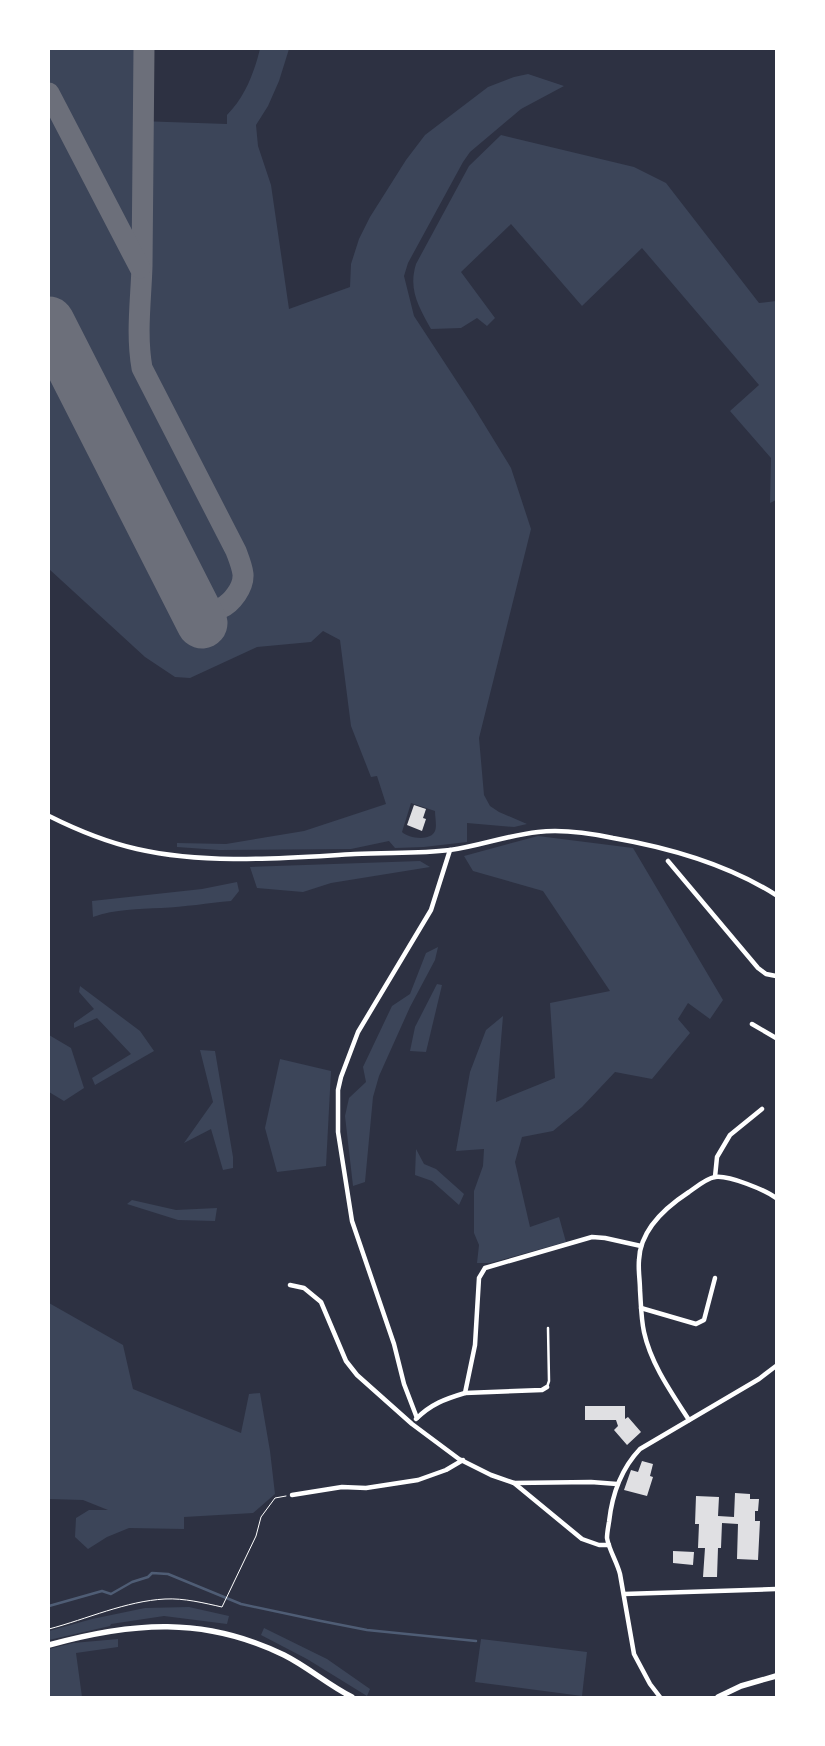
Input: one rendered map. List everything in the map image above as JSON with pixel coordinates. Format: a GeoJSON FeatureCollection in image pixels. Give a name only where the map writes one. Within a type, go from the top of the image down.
{"type":"FeatureCollection","features":[{"type":"Feature","properties":{"kind":"street"},"geometry":{"type":"LineString","coordinates":[[49,816],[105,840],[136,849],[204,858],[289,858],[450,850],[519,834],[575,832],[647,844],[701,859],[744,877],[776,895]]}},
{"type":"Feature","properties":{"kind":"street"},"geometry":{"type":"LineString","coordinates":[[417,1418],[404,1384],[394,1344],[352,1221],[338,1132],[338,1090],[358,1032],[431,910],[450,850]]}},
{"type":"Feature","properties":{"kind":"street"},"geometry":{"type":"LineString","coordinates":[[668,860],[758,968],[766,974],[776,976]]}},
{"type":"Feature","properties":{"kind":"street"},"geometry":{"type":"LineString","coordinates":[[752,1024],[776,1038]]}},
{"type":"Feature","properties":{"kind":"street"},"geometry":{"type":"LineString","coordinates":[[715,1177],[718,1157],[730,1135],[762,1110]]}},
{"type":"Feature","properties":{"kind":"street"},"geometry":{"type":"LineString","coordinates":[[689,1420],[659,1372],[644,1332],[639,1259],[641,1246],[647,1233],[665,1209],[692,1189],[715,1177],[730,1178],[776,1198]]}},
{"type":"Feature","properties":{"kind":"street"},"geometry":{"type":"LineString","coordinates":[[465,1393],[476,1345],[478,1282],[485,1268],[592,1237],[606,1238],[641,1246]]}},
{"type":"Feature","properties":{"kind":"street"},"geometry":{"type":"LineString","coordinates":[[641,1308],[696,1324],[701,1323],[704,1320],[715,1278]]}},
{"type":"Feature","properties":{"kind":"street"},"geometry":{"type":"LineString","coordinates":[[290,1285],[304,1288],[321,1302],[346,1361],[357,1375],[412,1424],[463,1460],[491,1475],[514,1483],[592,1482],[617,1484]]}},
{"type":"Feature","properties":{"kind":"street"},"geometry":{"type":"LineString","coordinates":[[660,1697],[650,1684],[634,1654],[617,1561],[609,1545],[607,1533],[609,1516],[617,1484],[640,1449],[759,1379],[776,1366]]}},
{"type":"Feature","properties":{"kind":"street"},"geometry":{"type":"LineString","coordinates":[[412,1424],[428,1408],[443,1400],[465,1393],[542,1390],[547,1387]]}},
{"type":"Feature","properties":{"kind":"street"},"geometry":{"type":"LineString","coordinates":[[292,1495],[342,1487],[366,1488],[418,1480],[446,1470],[463,1460]]}},
{"type":"Feature","properties":{"kind":"street"},"geometry":{"type":"LineString","coordinates":[[514,1483],[582,1539],[599,1545],[609,1545]]}},
{"type":"Feature","properties":{"kind":"street"},"geometry":{"type":"LineString","coordinates":[[624,1594],[776,1589]]}},
{"type":"Feature","properties":{"kind":"street"},"geometry":{"type":"LineString","coordinates":[[49,1645],[116,1630],[166,1626],[196,1628],[230,1634],[285,1655],[352,1697]]}},
{"type":"Feature","properties":{"kind":"street"},"geometry":{"type":"LineString","coordinates":[[718,1697],[741,1686],[776,1676]]}},
{"type":"Feature","properties":{"kind":"lane"},"geometry":{"type":"LineString","coordinates":[[547,1387],[550,1381],[548,1328]]}},
{"type":"Feature","properties":{"kind":"path"},"geometry":{"type":"LineString","coordinates":[[49,1629],[148,1602],[166,1599],[222,1607],[256,1536],[261,1517],[275,1498],[292,1495]]}},
{"type":"Feature","properties":{"kind":"shaded area"},"geometry":{"type":"Polygon","coordinates":[[[49,49],[140,49],[139,121],[227,124],[227,115],[239,100],[248,84],[260,49],[289,49],[279,81],[268,106],[256,125],[258,146],[271,185],[289,309],[350,287],[351,264],[359,239],[370,217],[406,160],[425,135],[488,87],[514,77],[528,74],[564,86],[521,109],[470,152],[408,263],[404,276],[414,316],[511,468],[531,529],[479,738],[484,795],[490,806],[527,824],[514,827],[467,823],[467,842],[424,847],[395,848],[389,841],[351,849],[219,850],[177,847],[177,843],[226,844],[304,831],[386,804],[377,776],[371,777],[351,726],[340,640],[323,631],[311,642],[257,647],[190,678],[175,677],[145,657],[49,569],[49,49]],[[411,803],[402,832],[419,838],[429,837],[436,827],[435,811],[411,803]]]}},
{"type":"Feature","properties":{"kind":"shaded area"},"geometry":{"type":"Polygon","coordinates":[[[501,135],[634,167],[666,183],[759,303],[776,301],[776,500],[770,503],[771,458],[730,411],[759,385],[642,248],[582,306],[511,224],[461,272],[495,318],[487,326],[477,318],[461,328],[431,329],[419,306],[414,290],[413,282],[416,264],[469,166],[501,135]]]}},
{"type":"Feature","properties":{"kind":"shaded area"},"geometry":{"type":"Polygon","coordinates":[[[538,836],[633,848],[723,1000],[710,1019],[688,1003],[678,1019],[690,1033],[652,1079],[615,1072],[582,1107],[553,1131],[522,1137],[515,1162],[530,1227],[559,1217],[566,1242],[490,1263],[477,1263],[479,1245],[474,1233],[474,1191],[483,1166],[484,1149],[456,1151],[470,1072],[486,1030],[503,1016],[496,1102],[555,1078],[550,1003],[610,991],[543,891],[473,871],[464,856],[538,836]]]}},
{"type":"Feature","properties":{"kind":"shaded area"},"geometry":{"type":"Polygon","coordinates":[[[420,861],[430,867],[331,883],[303,892],[257,888],[250,867],[420,861]]]}},
{"type":"Feature","properties":{"kind":"shaded area"},"geometry":{"type":"Polygon","coordinates":[[[237,882],[239,891],[231,901],[127,910],[93,917],[92,901],[202,889],[237,882]]]}},
{"type":"Feature","properties":{"kind":"shaded area"},"geometry":{"type":"Polygon","coordinates":[[[438,947],[435,960],[410,1007],[379,1076],[373,1097],[365,1182],[353,1186],[345,1116],[349,1098],[366,1082],[363,1067],[392,1006],[410,994],[426,953],[438,947]]]}},
{"type":"Feature","properties":{"kind":"shaded area"},"geometry":{"type":"Polygon","coordinates":[[[437,984],[442,985],[426,1052],[410,1051],[415,1027],[437,984]]]}},
{"type":"Feature","properties":{"kind":"shaded area"},"geometry":{"type":"Polygon","coordinates":[[[80,986],[140,1031],[154,1051],[95,1085],[92,1078],[131,1054],[97,1018],[74,1028],[74,1023],[94,1009],[79,992],[80,986]]]}},
{"type":"Feature","properties":{"kind":"shaded area"},"geometry":{"type":"Polygon","coordinates":[[[49,1035],[71,1048],[84,1088],[64,1101],[49,1092],[49,1035]]]}},
{"type":"Feature","properties":{"kind":"shaded area"},"geometry":{"type":"Polygon","coordinates":[[[200,1050],[215,1051],[233,1157],[233,1168],[223,1170],[211,1129],[184,1143],[213,1102],[200,1050]]]}},
{"type":"Feature","properties":{"kind":"shaded area"},"geometry":{"type":"Polygon","coordinates":[[[280,1059],[331,1071],[326,1166],[277,1172],[265,1128],[280,1059]]]}},
{"type":"Feature","properties":{"kind":"shaded area"},"geometry":{"type":"Polygon","coordinates":[[[416,1149],[424,1164],[436,1169],[464,1194],[459,1205],[432,1181],[415,1175],[416,1149]]]}},
{"type":"Feature","properties":{"kind":"shaded area"},"geometry":{"type":"Polygon","coordinates":[[[132,1200],[176,1210],[217,1208],[215,1221],[178,1220],[127,1204],[132,1200]]]}},
{"type":"Feature","properties":{"kind":"shaded area"},"geometry":{"type":"Polygon","coordinates":[[[49,1303],[123,1345],[133,1389],[241,1433],[249,1394],[260,1393],[275,1494],[253,1513],[184,1517],[184,1529],[129,1528],[107,1537],[88,1549],[75,1537],[76,1518],[89,1510],[108,1510],[83,1500],[49,1499],[49,1303]]]}},
{"type":"Feature","properties":{"kind":"shaded area"},"geometry":{"type":"Polygon","coordinates":[[[189,1607],[229,1616],[227,1624],[164,1616],[111,1624],[110,1626],[49,1640],[49,1631],[92,1619],[145,1608],[189,1607]]]}},
{"type":"Feature","properties":{"kind":"shaded area"},"geometry":{"type":"Polygon","coordinates":[[[264,1628],[327,1659],[370,1689],[367,1696],[307,1659],[261,1635],[264,1628]]]}},
{"type":"Feature","properties":{"kind":"shaded area"},"geometry":{"type":"Polygon","coordinates":[[[118,1639],[118,1647],[76,1653],[82,1697],[49,1697],[49,1649],[73,1643],[118,1639]]]}},
{"type":"Feature","properties":{"kind":"shaded area"},"geometry":{"type":"Polygon","coordinates":[[[481,1639],[587,1652],[582,1696],[475,1682],[481,1639]]]}},
{"type":"Feature","properties":{"kind":"building"},"geometry":{"type":"Polygon","coordinates":[[[414,805],[426,809],[423,818],[426,819],[422,831],[407,825],[414,805]]]}},
{"type":"Feature","properties":{"kind":"building"},"geometry":{"type":"Polygon","coordinates":[[[585,1406],[625,1406],[625,1419],[628,1417],[641,1432],[627,1445],[614,1430],[618,1426],[616,1420],[585,1420],[585,1406]]]}},
{"type":"Feature","properties":{"kind":"building"},"geometry":{"type":"Polygon","coordinates":[[[642,1461],[653,1464],[650,1476],[653,1477],[647,1496],[624,1490],[631,1470],[638,1472],[642,1461]]]}},
{"type":"Feature","properties":{"kind":"building"},"geometry":{"type":"Polygon","coordinates":[[[735,1493],[750,1494],[750,1499],[759,1499],[758,1511],[755,1511],[755,1521],[760,1521],[758,1560],[737,1559],[738,1524],[722,1523],[721,1548],[718,1548],[717,1577],[703,1577],[705,1548],[698,1548],[699,1524],[695,1524],[696,1496],[719,1497],[718,1516],[734,1517],[735,1493]]]}},
{"type":"Feature","properties":{"kind":"building"},"geometry":{"type":"Polygon","coordinates":[[[673,1551],[694,1552],[693,1565],[673,1563],[673,1551]]]}},
{"type":"Feature","properties":{"kind":"waterway"},"geometry":{"type":"LineString","coordinates":[[49,1606],[102,1591],[111,1594],[132,1582],[148,1577],[152,1573],[168,1574],[241,1604],[367,1630],[476,1641]]}},
{"type":"Feature","properties":{"kind":"taxiway"},"geometry":{"type":"LineString","coordinates":[[144,49],[142,266],[139,330],[142,368],[236,551],[243,574],[242,584],[225,606],[198,614]]}},
{"type":"Feature","properties":{"kind":"taxiway"},"geometry":{"type":"LineString","coordinates":[[49,93],[140,268]]}},
{"type":"Feature","properties":{"kind":"runway"},"geometry":{"type":"LineString","coordinates":[[49,322],[202,623]]}}]}
